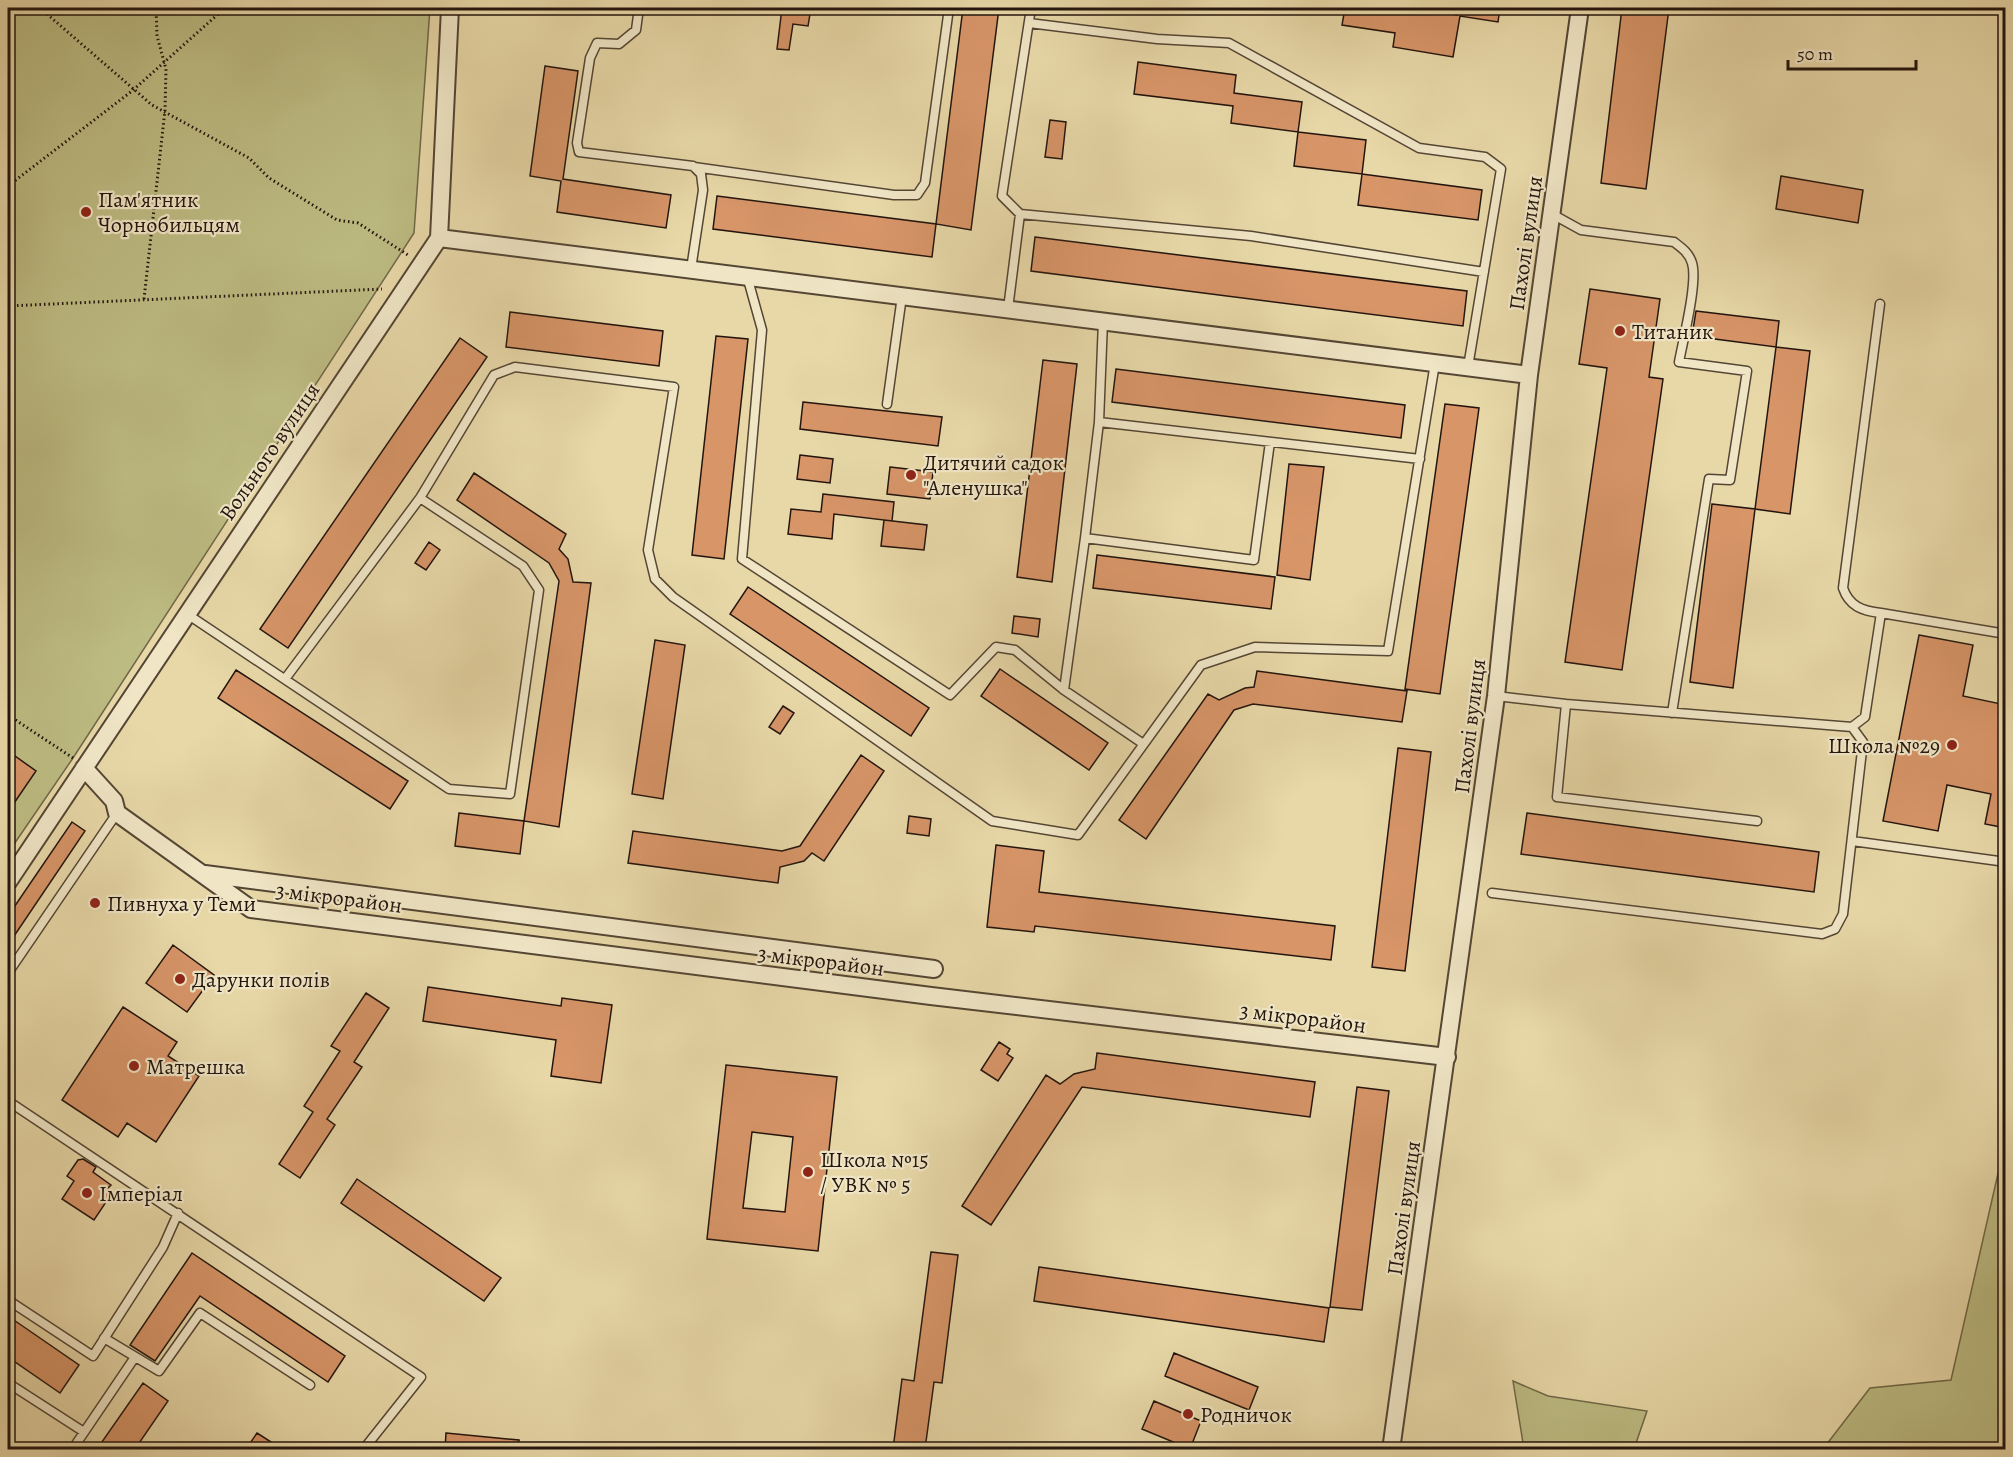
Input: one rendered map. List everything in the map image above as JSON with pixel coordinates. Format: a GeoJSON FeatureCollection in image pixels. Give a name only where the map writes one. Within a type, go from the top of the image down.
{"type":"FeatureCollection","features":[{"type":"Feature","properties":{"kind":"street"},"geometry":{"type":"LineString","coordinates":[[450,8],[439,238],[1529,375]]}},
{"type":"Feature","properties":{"kind":"street","name":"Пахолі вулиця"},"geometry":{"type":"LineString","coordinates":[[1391,1449],[1496,696],[1529,375],[1580,8]]}},
{"type":"Feature","properties":{"kind":"street","name":"Вольного вулиця"},"geometry":{"type":"LineString","coordinates":[[8,882],[79,763],[187,614],[439,238]]}},
{"type":"Feature","properties":{"kind":"street","name":"3 мікрорайон"},"geometry":{"type":"LineString","coordinates":[[79,763],[114,801],[117,813],[251,909],[931,996],[1447,1057]]}},
{"type":"Feature","properties":{"kind":"street","name":"3 мікрорайон"},"geometry":{"type":"LineString","coordinates":[[201,874],[934,969]]}},
{"type":"Feature","properties":{"kind":"lane"},"geometry":{"type":"LineString","coordinates":[[639,8],[636,30],[619,44],[597,43],[590,58],[581,102],[577,143],[579,152],[894,195],[917,195],[925,183],[949,8]]}},
{"type":"Feature","properties":{"kind":"lane"},"geometry":{"type":"LineString","coordinates":[[1031,8],[1002,196],[1020,214],[1251,236],[1484,272]]}},
{"type":"Feature","properties":{"kind":"lane"},"geometry":{"type":"LineString","coordinates":[[1029,23],[1157,39],[1229,43],[1419,148],[1485,157],[1501,169],[1468,367]]}},
{"type":"Feature","properties":{"kind":"lane"},"geometry":{"type":"LineString","coordinates":[[691,269],[703,190],[701,174],[694,167]]}},
{"type":"Feature","properties":{"kind":"lane"},"geometry":{"type":"LineString","coordinates":[[1008,309],[1020,214]]}},
{"type":"Feature","properties":{"kind":"lane"},"geometry":{"type":"LineString","coordinates":[[1552,214],[1581,230],[1674,242],[1686,251],[1693,265],[1693,280],[1679,362],[1747,371],[1730,480],[1708,479],[1672,712]]}},
{"type":"Feature","properties":{"kind":"lane"},"geometry":{"type":"LineString","coordinates":[[747,276],[762,330],[742,560],[950,695],[996,647],[1015,650],[1064,690],[1142,743]]}},
{"type":"Feature","properties":{"kind":"lane"},"geometry":{"type":"LineString","coordinates":[[887,404],[902,296]]}},
{"type":"Feature","properties":{"kind":"lane"},"geometry":{"type":"LineString","coordinates":[[1880,304],[1843,588],[1846,597],[1864,611],[2006,634]]}},
{"type":"Feature","properties":{"kind":"lane"},"geometry":{"type":"LineString","coordinates":[[1064,690],[1099,422],[1102,321]]}},
{"type":"Feature","properties":{"kind":"lane"},"geometry":{"type":"LineString","coordinates":[[285,679],[420,498],[494,375],[515,367],[674,387],[648,550],[656,579],[673,597],[992,821],[1078,835],[1142,743],[1201,665],[1255,647],[1388,651],[1435,363]]}},
{"type":"Feature","properties":{"kind":"lane"},"geometry":{"type":"LineString","coordinates":[[1099,422],[1420,459]]}},
{"type":"Feature","properties":{"kind":"lane"},"geometry":{"type":"LineString","coordinates":[[1085,538],[1254,560],[1270,442]]}},
{"type":"Feature","properties":{"kind":"lane"},"geometry":{"type":"LineString","coordinates":[[187,614],[449,789],[510,794],[539,590],[523,566],[420,498]]}},
{"type":"Feature","properties":{"kind":"lane"},"geometry":{"type":"LineString","coordinates":[[1496,696],[1566,704],[1852,727],[1865,717],[1881,613]]}},
{"type":"Feature","properties":{"kind":"lane"},"geometry":{"type":"LineString","coordinates":[[1566,704],[1557,797],[1757,821]]}},
{"type":"Feature","properties":{"kind":"lane"},"geometry":{"type":"LineString","coordinates":[[1492,893],[1822,934],[1835,929],[1843,914],[1863,742],[1852,727]]}},
{"type":"Feature","properties":{"kind":"lane"},"geometry":{"type":"LineString","coordinates":[[8,973],[117,813]]}},
{"type":"Feature","properties":{"kind":"lane"},"geometry":{"type":"LineString","coordinates":[[1852,841],[2006,862]]}},
{"type":"Feature","properties":{"kind":"lane"},"geometry":{"type":"LineString","coordinates":[[8,1101],[421,1377],[363,1449]]}},
{"type":"Feature","properties":{"kind":"lane"},"geometry":{"type":"LineString","coordinates":[[8,1300],[93,1356],[163,1247],[178,1213]]}},
{"type":"Feature","properties":{"kind":"lane"},"geometry":{"type":"LineString","coordinates":[[104,1338],[159,1371],[200,1313],[310,1385]]}},
{"type":"Feature","properties":{"kind":"lane"},"geometry":{"type":"LineString","coordinates":[[72,1449],[135,1357]]}},
{"type":"Feature","properties":{"kind":"lane"},"geometry":{"type":"LineString","coordinates":[[8,1383],[84,1432]]}},
{"type":"Feature","properties":{"kind":"path"},"geometry":{"type":"LineString","coordinates":[[40,8],[152,105],[249,158],[269,178],[337,220],[358,223],[408,255]]}},
{"type":"Feature","properties":{"kind":"path"},"geometry":{"type":"LineString","coordinates":[[144,299],[165,110],[166,69],[157,36],[156,8]]}},
{"type":"Feature","properties":{"kind":"path"},"geometry":{"type":"LineString","coordinates":[[8,186],[132,91],[225,8]]}},
{"type":"Feature","properties":{"kind":"path"},"geometry":{"type":"LineString","coordinates":[[8,306],[382,289]]}},
{"type":"Feature","properties":{"kind":"path"},"geometry":{"type":"LineString","coordinates":[[8,715],[79,763]]}},
{"type":"Feature","properties":{"kind":"shaded area"},"geometry":{"type":"Polygon","coordinates":[[[8,8],[430,8],[414,233],[73,758],[8,853],[8,8]]]}},
{"type":"Feature","properties":{"kind":"shaded area"},"geometry":{"type":"Polygon","coordinates":[[[2005,1161],[2005,1449],[1823,1449],[1870,1388],[1951,1380],[1999,1169],[2005,1161]]]}},
{"type":"Feature","properties":{"kind":"shaded area"},"geometry":{"type":"Polygon","coordinates":[[[1513,1381],[1548,1396],[1647,1411],[1634,1449],[1524,1449],[1513,1381]]]}},
{"type":"Feature","properties":{"kind":"building"},"geometry":{"type":"Polygon","coordinates":[[[782,8],[811,8],[808,26],[793,24],[789,50],[777,49],[782,8]]]}},
{"type":"Feature","properties":{"kind":"building"},"geometry":{"type":"Polygon","coordinates":[[[963,8],[999,8],[971,230],[936,224],[963,8]]]}},
{"type":"Feature","properties":{"kind":"building"},"geometry":{"type":"Polygon","coordinates":[[[1345,8],[1410,8],[1457,15],[1457,8],[1500,8],[1498,22],[1460,16],[1453,57],[1393,47],[1395,33],[1342,25],[1345,8]]]}},
{"type":"Feature","properties":{"kind":"building"},"geometry":{"type":"Polygon","coordinates":[[[1622,8],[1669,8],[1646,189],[1601,183],[1622,8]]]}},
{"type":"Feature","properties":{"kind":"building"},"geometry":{"type":"Polygon","coordinates":[[[1138,62],[1236,75],[1234,93],[1302,102],[1298,132],[1231,123],[1233,106],[1134,94],[1138,62]]]}},
{"type":"Feature","properties":{"kind":"building"},"geometry":{"type":"Polygon","coordinates":[[[545,66],[578,71],[563,179],[671,195],[666,228],[557,212],[561,181],[530,176],[545,66]]]}},
{"type":"Feature","properties":{"kind":"building"},"geometry":{"type":"Polygon","coordinates":[[[1050,120],[1066,122],[1062,159],[1045,157],[1050,120]]]}},
{"type":"Feature","properties":{"kind":"building"},"geometry":{"type":"Polygon","coordinates":[[[1298,132],[1366,140],[1362,174],[1294,166],[1298,132]]]}},
{"type":"Feature","properties":{"kind":"building"},"geometry":{"type":"Polygon","coordinates":[[[1362,174],[1482,190],[1478,220],[1358,205],[1362,174]]]}},
{"type":"Feature","properties":{"kind":"building"},"geometry":{"type":"Polygon","coordinates":[[[1781,176],[1863,190],[1858,223],[1776,209],[1781,176]]]}},
{"type":"Feature","properties":{"kind":"building"},"geometry":{"type":"Polygon","coordinates":[[[717,196],[936,224],[932,257],[713,229],[717,196]]]}},
{"type":"Feature","properties":{"kind":"building"},"geometry":{"type":"Polygon","coordinates":[[[1035,237],[1467,291],[1463,326],[1031,271],[1035,237]]]}},
{"type":"Feature","properties":{"kind":"building"},"geometry":{"type":"Polygon","coordinates":[[[1590,289],[1660,299],[1649,377],[1663,379],[1622,670],[1565,662],[1607,368],[1579,364],[1590,289]]]}},
{"type":"Feature","properties":{"kind":"building"},"geometry":{"type":"Polygon","coordinates":[[[1696,311],[1779,321],[1776,347],[1692,336],[1696,311]]]}},
{"type":"Feature","properties":{"kind":"building"},"geometry":{"type":"Polygon","coordinates":[[[510,312],[663,331],[659,366],[506,347],[510,312]]]}},
{"type":"Feature","properties":{"kind":"building"},"geometry":{"type":"Polygon","coordinates":[[[716,336],[748,339],[724,559],[692,555],[716,336]]]}},
{"type":"Feature","properties":{"kind":"building"},"geometry":{"type":"Polygon","coordinates":[[[460,338],[487,357],[288,648],[260,629],[460,338]]]}},
{"type":"Feature","properties":{"kind":"building"},"geometry":{"type":"Polygon","coordinates":[[[1776,347],[1810,351],[1790,514],[1755,509],[1776,347]]]}},
{"type":"Feature","properties":{"kind":"building"},"geometry":{"type":"Polygon","coordinates":[[[1043,360],[1077,364],[1052,582],[1017,577],[1043,360]]]}},
{"type":"Feature","properties":{"kind":"building"},"geometry":{"type":"Polygon","coordinates":[[[1116,369],[1405,405],[1401,438],[1112,402],[1116,369]]]}},
{"type":"Feature","properties":{"kind":"building"},"geometry":{"type":"Polygon","coordinates":[[[803,402],[942,417],[938,446],[800,429],[803,402]]]}},
{"type":"Feature","properties":{"kind":"building"},"geometry":{"type":"Polygon","coordinates":[[[1445,404],[1479,408],[1440,694],[1405,689],[1445,404]]]}},
{"type":"Feature","properties":{"kind":"building"},"geometry":{"type":"Polygon","coordinates":[[[800,455],[833,459],[830,483],[797,479],[800,455]]]}},
{"type":"Feature","properties":{"kind":"building"},"geometry":{"type":"Polygon","coordinates":[[[1289,464],[1324,467],[1310,580],[1277,575],[1289,464]]]}},
{"type":"Feature","properties":{"kind":"building"},"geometry":{"type":"Polygon","coordinates":[[[890,467],[933,472],[930,499],[887,494],[890,467]]]}},
{"type":"Feature","properties":{"kind":"building"},"geometry":{"type":"Polygon","coordinates":[[[474,473],[566,534],[559,549],[568,559],[573,582],[591,583],[559,827],[524,821],[559,581],[549,563],[457,500],[474,473]]]}},
{"type":"Feature","properties":{"kind":"building"},"geometry":{"type":"Polygon","coordinates":[[[823,494],[894,502],[892,521],[834,514],[832,539],[788,534],[791,509],[821,512],[823,494]]]}},
{"type":"Feature","properties":{"kind":"building"},"geometry":{"type":"Polygon","coordinates":[[[1712,504],[1755,509],[1733,688],[1690,682],[1712,504]]]}},
{"type":"Feature","properties":{"kind":"building"},"geometry":{"type":"Polygon","coordinates":[[[884,520],[927,525],[924,550],[881,546],[884,520]]]}},
{"type":"Feature","properties":{"kind":"building"},"geometry":{"type":"Polygon","coordinates":[[[429,542],[440,550],[426,570],[415,563],[429,542]]]}},
{"type":"Feature","properties":{"kind":"building"},"geometry":{"type":"Polygon","coordinates":[[[1097,555],[1275,577],[1271,609],[1093,588],[1097,555]]]}},
{"type":"Feature","properties":{"kind":"building"},"geometry":{"type":"Polygon","coordinates":[[[748,587],[929,708],[911,736],[730,614],[748,587]]]}},
{"type":"Feature","properties":{"kind":"building"},"geometry":{"type":"Polygon","coordinates":[[[1014,616],[1040,619],[1038,637],[1012,633],[1014,616]]]}},
{"type":"Feature","properties":{"kind":"building","name":"Школа №29"},"geometry":{"type":"Polygon","coordinates":[[[1919,635],[1973,645],[1963,696],[2006,705],[2006,828],[1985,824],[1991,794],[1947,785],[1938,831],[1883,821],[1919,635]]]}},
{"type":"Feature","properties":{"kind":"building"},"geometry":{"type":"Polygon","coordinates":[[[655,640],[685,645],[663,799],[632,794],[655,640]]]}},
{"type":"Feature","properties":{"kind":"building"},"geometry":{"type":"Polygon","coordinates":[[[1000,669],[1108,743],[1089,770],[981,696],[1000,669]]]}},
{"type":"Feature","properties":{"kind":"building"},"geometry":{"type":"Polygon","coordinates":[[[236,670],[408,781],[390,809],[218,698],[236,670]]]}},
{"type":"Feature","properties":{"kind":"building"},"geometry":{"type":"Polygon","coordinates":[[[1257,671],[1407,691],[1402,722],[1253,704],[1234,710],[1146,839],[1119,820],[1208,694],[1219,700],[1245,688],[1254,687],[1257,671]]]}},
{"type":"Feature","properties":{"kind":"building"},"geometry":{"type":"Polygon","coordinates":[[[783,706],[794,713],[780,734],[769,727],[783,706]]]}},
{"type":"Feature","properties":{"kind":"building"},"geometry":{"type":"Polygon","coordinates":[[[1398,748],[1431,752],[1405,971],[1372,967],[1398,748]]]}},
{"type":"Feature","properties":{"kind":"building"},"geometry":{"type":"Polygon","coordinates":[[[8,751],[36,771],[8,812],[8,751]]]}},
{"type":"Feature","properties":{"kind":"building"},"geometry":{"type":"Polygon","coordinates":[[[861,755],[884,771],[824,861],[812,853],[804,861],[780,867],[778,883],[628,863],[633,831],[782,851],[800,846],[861,755]]]}},
{"type":"Feature","properties":{"kind":"building"},"geometry":{"type":"Polygon","coordinates":[[[459,813],[524,821],[520,854],[455,846],[459,813]]]}},
{"type":"Feature","properties":{"kind":"building"},"geometry":{"type":"Polygon","coordinates":[[[1527,813],[1819,852],[1814,892],[1521,854],[1527,813]]]}},
{"type":"Feature","properties":{"kind":"building"},"geometry":{"type":"Polygon","coordinates":[[[909,816],[931,819],[929,836],[907,833],[909,816]]]}},
{"type":"Feature","properties":{"kind":"building"},"geometry":{"type":"Polygon","coordinates":[[[72,822],[85,831],[8,945],[8,916],[72,822]]]}},
{"type":"Feature","properties":{"kind":"building"},"geometry":{"type":"Polygon","coordinates":[[[996,845],[1044,851],[1039,892],[1335,926],[1331,960],[1035,926],[1034,932],[987,927],[996,845]]]}},
{"type":"Feature","properties":{"kind":"building","name":"Дарунки полів"},"geometry":{"type":"Polygon","coordinates":[[[173,945],[214,975],[187,1012],[146,983],[173,945]]]}},
{"type":"Feature","properties":{"kind":"building"},"geometry":{"type":"Polygon","coordinates":[[[428,987],[561,1006],[562,998],[612,1005],[601,1083],[551,1076],[556,1040],[423,1021],[428,987]]]}},
{"type":"Feature","properties":{"kind":"building"},"geometry":{"type":"Polygon","coordinates":[[[366,993],[389,1008],[354,1062],[362,1067],[327,1119],[335,1125],[300,1178],[279,1164],[313,1112],[304,1106],[340,1051],[331,1046],[366,993]]]}},
{"type":"Feature","properties":{"kind":"building","name":"Матрешка"},"geometry":{"type":"Polygon","coordinates":[[[123,1007],[177,1042],[168,1056],[199,1076],[156,1142],[127,1123],[118,1137],[62,1100],[123,1007]]]}},
{"type":"Feature","properties":{"kind":"building"},"geometry":{"type":"Polygon","coordinates":[[[999,1042],[1010,1049],[1007,1054],[1013,1058],[998,1081],[981,1070],[999,1042]]]}},
{"type":"Feature","properties":{"kind":"building"},"geometry":{"type":"Polygon","coordinates":[[[1097,1053],[1315,1082],[1310,1117],[1082,1087],[991,1225],[962,1206],[1046,1075],[1060,1084],[1074,1074],[1095,1069],[1097,1053]]]}},
{"type":"Feature","properties":{"kind":"building","name":"Школа №15 / УВК № 5"},"geometry":{"type":"Polygon","coordinates":[[[726,1065],[837,1077],[818,1251],[707,1239],[726,1065]],[[752,1132],[743,1208],[785,1212],[793,1137],[752,1132]]]}},
{"type":"Feature","properties":{"kind":"building"},"geometry":{"type":"Polygon","coordinates":[[[1357,1087],[1389,1091],[1362,1310],[1330,1307],[1357,1087]]]}},
{"type":"Feature","properties":{"kind":"building","name":"Імперіал"},"geometry":{"type":"Polygon","coordinates":[[[83,1159],[96,1167],[93,1172],[111,1185],[106,1190],[110,1196],[94,1220],[62,1199],[74,1181],[67,1176],[78,1160],[83,1159]]]}},
{"type":"Feature","properties":{"kind":"building"},"geometry":{"type":"Polygon","coordinates":[[[357,1179],[501,1278],[484,1301],[341,1203],[357,1179]]]}},
{"type":"Feature","properties":{"kind":"building"},"geometry":{"type":"Polygon","coordinates":[[[931,1252],[958,1255],[942,1383],[934,1382],[925,1449],[893,1449],[902,1379],[914,1381],[931,1252]]]}},
{"type":"Feature","properties":{"kind":"building"},"geometry":{"type":"Polygon","coordinates":[[[192,1253],[345,1356],[328,1382],[200,1296],[155,1361],[130,1345],[192,1253]]]}},
{"type":"Feature","properties":{"kind":"building"},"geometry":{"type":"Polygon","coordinates":[[[1039,1267],[1329,1308],[1324,1342],[1034,1301],[1039,1267]]]}},
{"type":"Feature","properties":{"kind":"building"},"geometry":{"type":"Polygon","coordinates":[[[8,1316],[79,1365],[60,1393],[8,1357],[8,1316]]]}},
{"type":"Feature","properties":{"kind":"building"},"geometry":{"type":"Polygon","coordinates":[[[1174,1353],[1258,1387],[1249,1410],[1165,1376],[1174,1353]]]}},
{"type":"Feature","properties":{"kind":"building"},"geometry":{"type":"Polygon","coordinates":[[[143,1383],[168,1401],[135,1449],[97,1449],[143,1383]]]}},
{"type":"Feature","properties":{"kind":"building"},"geometry":{"type":"Polygon","coordinates":[[[1154,1401],[1201,1421],[1190,1449],[1142,1429],[1154,1401]]]}},
{"type":"Feature","properties":{"kind":"building"},"geometry":{"type":"Polygon","coordinates":[[[257,1433],[282,1449],[246,1449],[257,1433]]]}},
{"type":"Feature","properties":{"kind":"building"},"geometry":{"type":"Polygon","coordinates":[[[446,1433],[519,1440],[519,1449],[445,1449],[446,1433]]]}},
{"type":"Feature","properties":{"kind":"place","name":"Пам'ятник Чорнобильцям"},"geometry":{"type":"Point","coordinates":[86,212]}},
{"type":"Feature","properties":{"kind":"place","name":"Титаник"},"geometry":{"type":"Point","coordinates":[1620,331]}},
{"type":"Feature","properties":{"kind":"place","name":"Дитячий садок \"Аленушка\""},"geometry":{"type":"Point","coordinates":[911,475]}},
{"type":"Feature","properties":{"kind":"place","name":"Школа №29"},"geometry":{"type":"Point","coordinates":[1952,745]}},
{"type":"Feature","properties":{"kind":"place","name":"Пивнуха у Теми"},"geometry":{"type":"Point","coordinates":[95,903]}},
{"type":"Feature","properties":{"kind":"place","name":"Дарунки полів"},"geometry":{"type":"Point","coordinates":[180,979]}},
{"type":"Feature","properties":{"kind":"place","name":"Матрешка"},"geometry":{"type":"Point","coordinates":[134,1066]}},
{"type":"Feature","properties":{"kind":"place","name":"Школа №15 / УВК № 5"},"geometry":{"type":"Point","coordinates":[808,1172]}},
{"type":"Feature","properties":{"kind":"place","name":"Імперіал"},"geometry":{"type":"Point","coordinates":[87,1193]}},
{"type":"Feature","properties":{"kind":"place","name":"Родничок"},"geometry":{"type":"Point","coordinates":[1188,1414]}}]}
